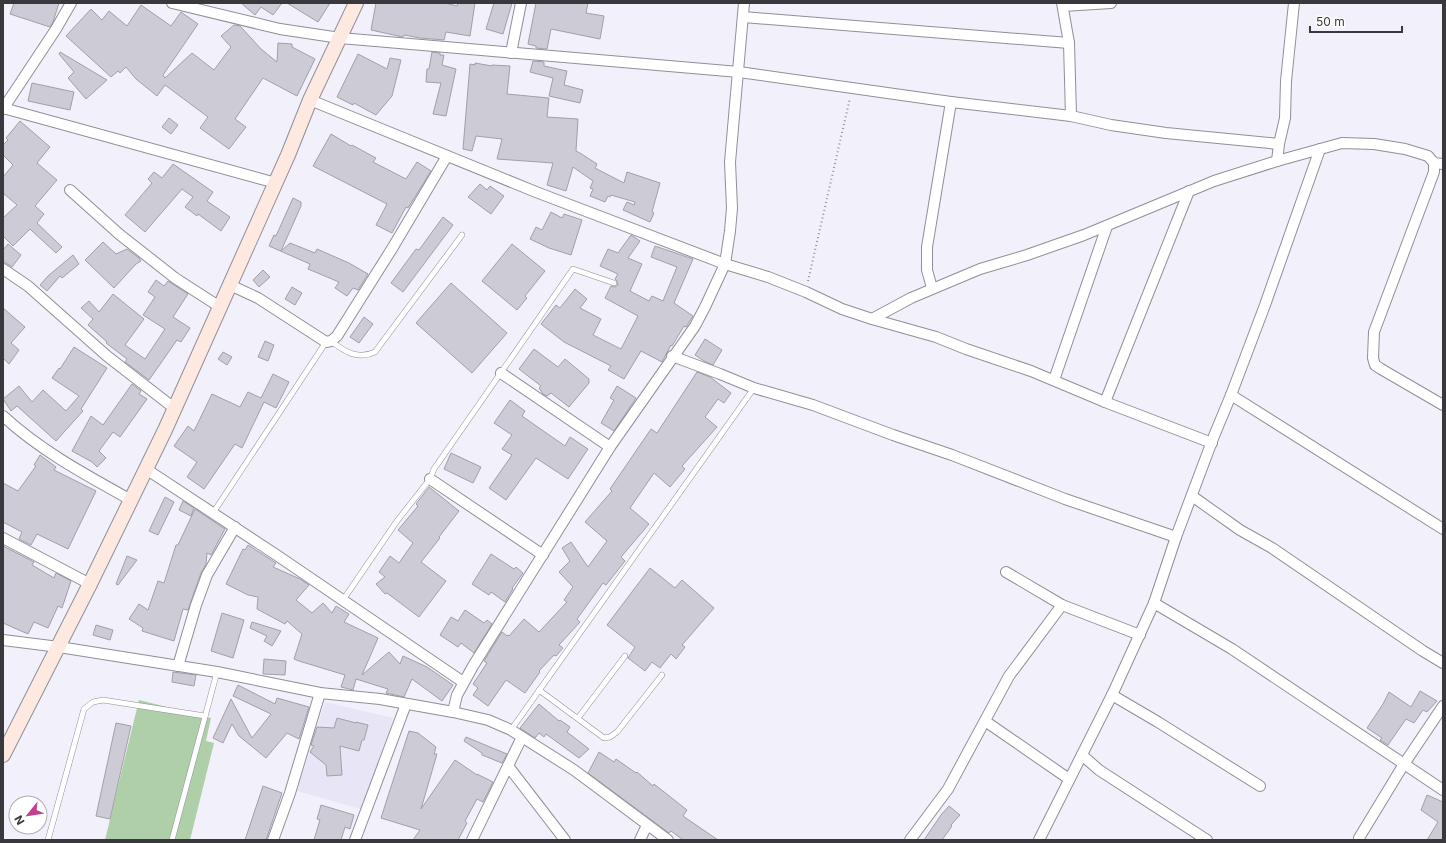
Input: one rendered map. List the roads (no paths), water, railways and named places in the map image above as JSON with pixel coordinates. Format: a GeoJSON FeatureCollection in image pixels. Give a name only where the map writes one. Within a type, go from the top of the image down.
{"type":"FeatureCollection","features":[{"type":"Feature","properties":{"kind":"main road"},"geometry":{"type":"LineString","coordinates":[[3,755],[59,647],[146,469],[276,183],[310,100],[356,3]]}},
{"type":"Feature","properties":{"kind":"street"},"geometry":{"type":"LineString","coordinates":[[71,3],[56,29],[3,108],[276,183]]}},
{"type":"Feature","properties":{"kind":"street"},"geometry":{"type":"LineString","coordinates":[[172,3],[280,29],[340,38],[739,72],[951,102],[1071,116],[1118,126],[1279,144]]}},
{"type":"Feature","properties":{"kind":"street"},"geometry":{"type":"LineString","coordinates":[[511,53],[521,3]]}},
{"type":"Feature","properties":{"kind":"street"},"geometry":{"type":"LineString","coordinates":[[453,712],[457,696],[463,682],[610,447],[672,356],[695,326],[725,264],[731,223],[732,208],[730,162],[744,3]]}},
{"type":"Feature","properties":{"kind":"street"},"geometry":{"type":"LineString","coordinates":[[1071,116],[1069,43],[1063,5],[1111,3]]}},
{"type":"Feature","properties":{"kind":"street"},"geometry":{"type":"LineString","coordinates":[[1277,161],[1285,118],[1286,81],[1294,3]]}},
{"type":"Feature","properties":{"kind":"street"},"geometry":{"type":"LineString","coordinates":[[743,17],[1069,43]]}},
{"type":"Feature","properties":{"kind":"street"},"geometry":{"type":"LineString","coordinates":[[310,100],[529,190],[725,264],[768,277],[806,292],[842,309],[936,337],[1054,380],[1105,402],[1212,443]]}},
{"type":"Feature","properties":{"kind":"street"},"geometry":{"type":"LineString","coordinates":[[932,288],[927,270],[927,247],[951,102]]}},
{"type":"Feature","properties":{"kind":"street"},"geometry":{"type":"LineString","coordinates":[[872,319],[932,288],[980,269],[1027,255],[1107,226],[1214,182],[1277,161],[1342,143],[1374,144],[1405,149],[1428,156],[1438,164],[1374,332],[1373,358],[1376,365],[1381,370],[1443,404]]}},
{"type":"Feature","properties":{"kind":"street"},"geometry":{"type":"LineString","coordinates":[[1039,840],[1068,779],[1112,695],[1154,603],[1176,537],[1231,396],[1302,204],[1320,149]]}},
{"type":"Feature","properties":{"kind":"street"},"geometry":{"type":"LineString","coordinates":[[230,285],[258,298],[329,342],[337,336],[389,254],[447,156]]}},
{"type":"Feature","properties":{"kind":"street"},"geometry":{"type":"LineString","coordinates":[[70,190],[118,234],[175,278],[220,307]]}},
{"type":"Feature","properties":{"kind":"street"},"geometry":{"type":"LineString","coordinates":[[1105,402],[1190,191]]}},
{"type":"Feature","properties":{"kind":"street"},"geometry":{"type":"LineString","coordinates":[[1054,380],[1107,226]]}},
{"type":"Feature","properties":{"kind":"street"},"geometry":{"type":"LineString","coordinates":[[3,269],[28,286],[107,356],[174,408]]}},
{"type":"Feature","properties":{"kind":"street"},"geometry":{"type":"LineString","coordinates":[[672,356],[754,388],[813,405],[952,455],[1065,499],[1176,537]]}},
{"type":"Feature","properties":{"kind":"street"},"geometry":{"type":"LineString","coordinates":[[501,373],[610,447]]}},
{"type":"Feature","properties":{"kind":"street"},"geometry":{"type":"LineString","coordinates":[[1231,396],[1443,529]]}},
{"type":"Feature","properties":{"kind":"street"},"geometry":{"type":"LineString","coordinates":[[3,417],[47,452],[131,500]]}},
{"type":"Feature","properties":{"kind":"street"},"geometry":{"type":"LineString","coordinates":[[146,469],[235,527],[463,682]]}},
{"type":"Feature","properties":{"kind":"street"},"geometry":{"type":"LineString","coordinates":[[430,479],[543,555]]}},
{"type":"Feature","properties":{"kind":"street"},"geometry":{"type":"LineString","coordinates":[[1192,496],[1240,530],[1272,548],[1423,651],[1443,663]]}},
{"type":"Feature","properties":{"kind":"street"},"geometry":{"type":"LineString","coordinates":[[178,666],[196,605],[207,575],[235,527]]}},
{"type":"Feature","properties":{"kind":"street"},"geometry":{"type":"LineString","coordinates":[[3,538],[90,584]]}},
{"type":"Feature","properties":{"kind":"street"},"geometry":{"type":"LineString","coordinates":[[1006,572],[1062,605],[1140,635]]}},
{"type":"Feature","properties":{"kind":"street"},"geometry":{"type":"LineString","coordinates":[[1154,603],[1232,649],[1443,790]]}},
{"type":"Feature","properties":{"kind":"street"},"geometry":{"type":"LineString","coordinates":[[910,840],[948,789],[1009,676],[1062,605]]}},
{"type":"Feature","properties":{"kind":"street"},"geometry":{"type":"LineString","coordinates":[[3,640],[59,647],[217,672],[320,692],[380,699],[488,720],[511,730],[574,770],[668,840]]}},
{"type":"Feature","properties":{"kind":"street"},"geometry":{"type":"LineString","coordinates":[[273,840],[290,793],[320,692]]}},
{"type":"Feature","properties":{"kind":"street"},"geometry":{"type":"LineString","coordinates":[[1112,695],[1260,786]]}},
{"type":"Feature","properties":{"kind":"street"},"geometry":{"type":"LineString","coordinates":[[355,840],[406,704]]}},
{"type":"Feature","properties":{"kind":"street"},"geometry":{"type":"LineString","coordinates":[[1359,838],[1404,764],[1443,706]]}},
{"type":"Feature","properties":{"kind":"street"},"geometry":{"type":"LineString","coordinates":[[985,721],[1068,779]]}},
{"type":"Feature","properties":{"kind":"street"},"geometry":{"type":"LineString","coordinates":[[472,840],[522,737]]}},
{"type":"Feature","properties":{"kind":"street"},"geometry":{"type":"LineString","coordinates":[[1082,754],[1099,770],[1207,840]]}},
{"type":"Feature","properties":{"kind":"street"},"geometry":{"type":"LineString","coordinates":[[508,766],[565,840]]}},
{"type":"Feature","properties":{"kind":"street"},"geometry":{"type":"LineString","coordinates":[[640,840],[647,825]]}},
{"type":"Feature","properties":{"kind":"lane"},"geometry":{"type":"LineString","coordinates":[[213,513],[329,342],[354,355],[375,352],[462,235]]}},
{"type":"Feature","properties":{"kind":"lane"},"geometry":{"type":"LineString","coordinates":[[343,600],[397,521],[430,479],[434,469],[573,269],[614,283]]}},
{"type":"Feature","properties":{"kind":"lane"},"geometry":{"type":"LineString","coordinates":[[511,730],[754,388]]}},
{"type":"Feature","properties":{"kind":"lane"},"geometry":{"type":"LineString","coordinates":[[578,718],[625,656]]}},
{"type":"Feature","properties":{"kind":"lane"},"geometry":{"type":"LineString","coordinates":[[172,840],[217,672]]}},
{"type":"Feature","properties":{"kind":"lane"},"geometry":{"type":"LineString","coordinates":[[539,690],[604,738],[610,737],[617,732],[662,675]]}},
{"type":"Feature","properties":{"kind":"lane"},"geometry":{"type":"LineString","coordinates":[[48,840],[84,709],[93,702],[103,700],[205,716]]}}]}
